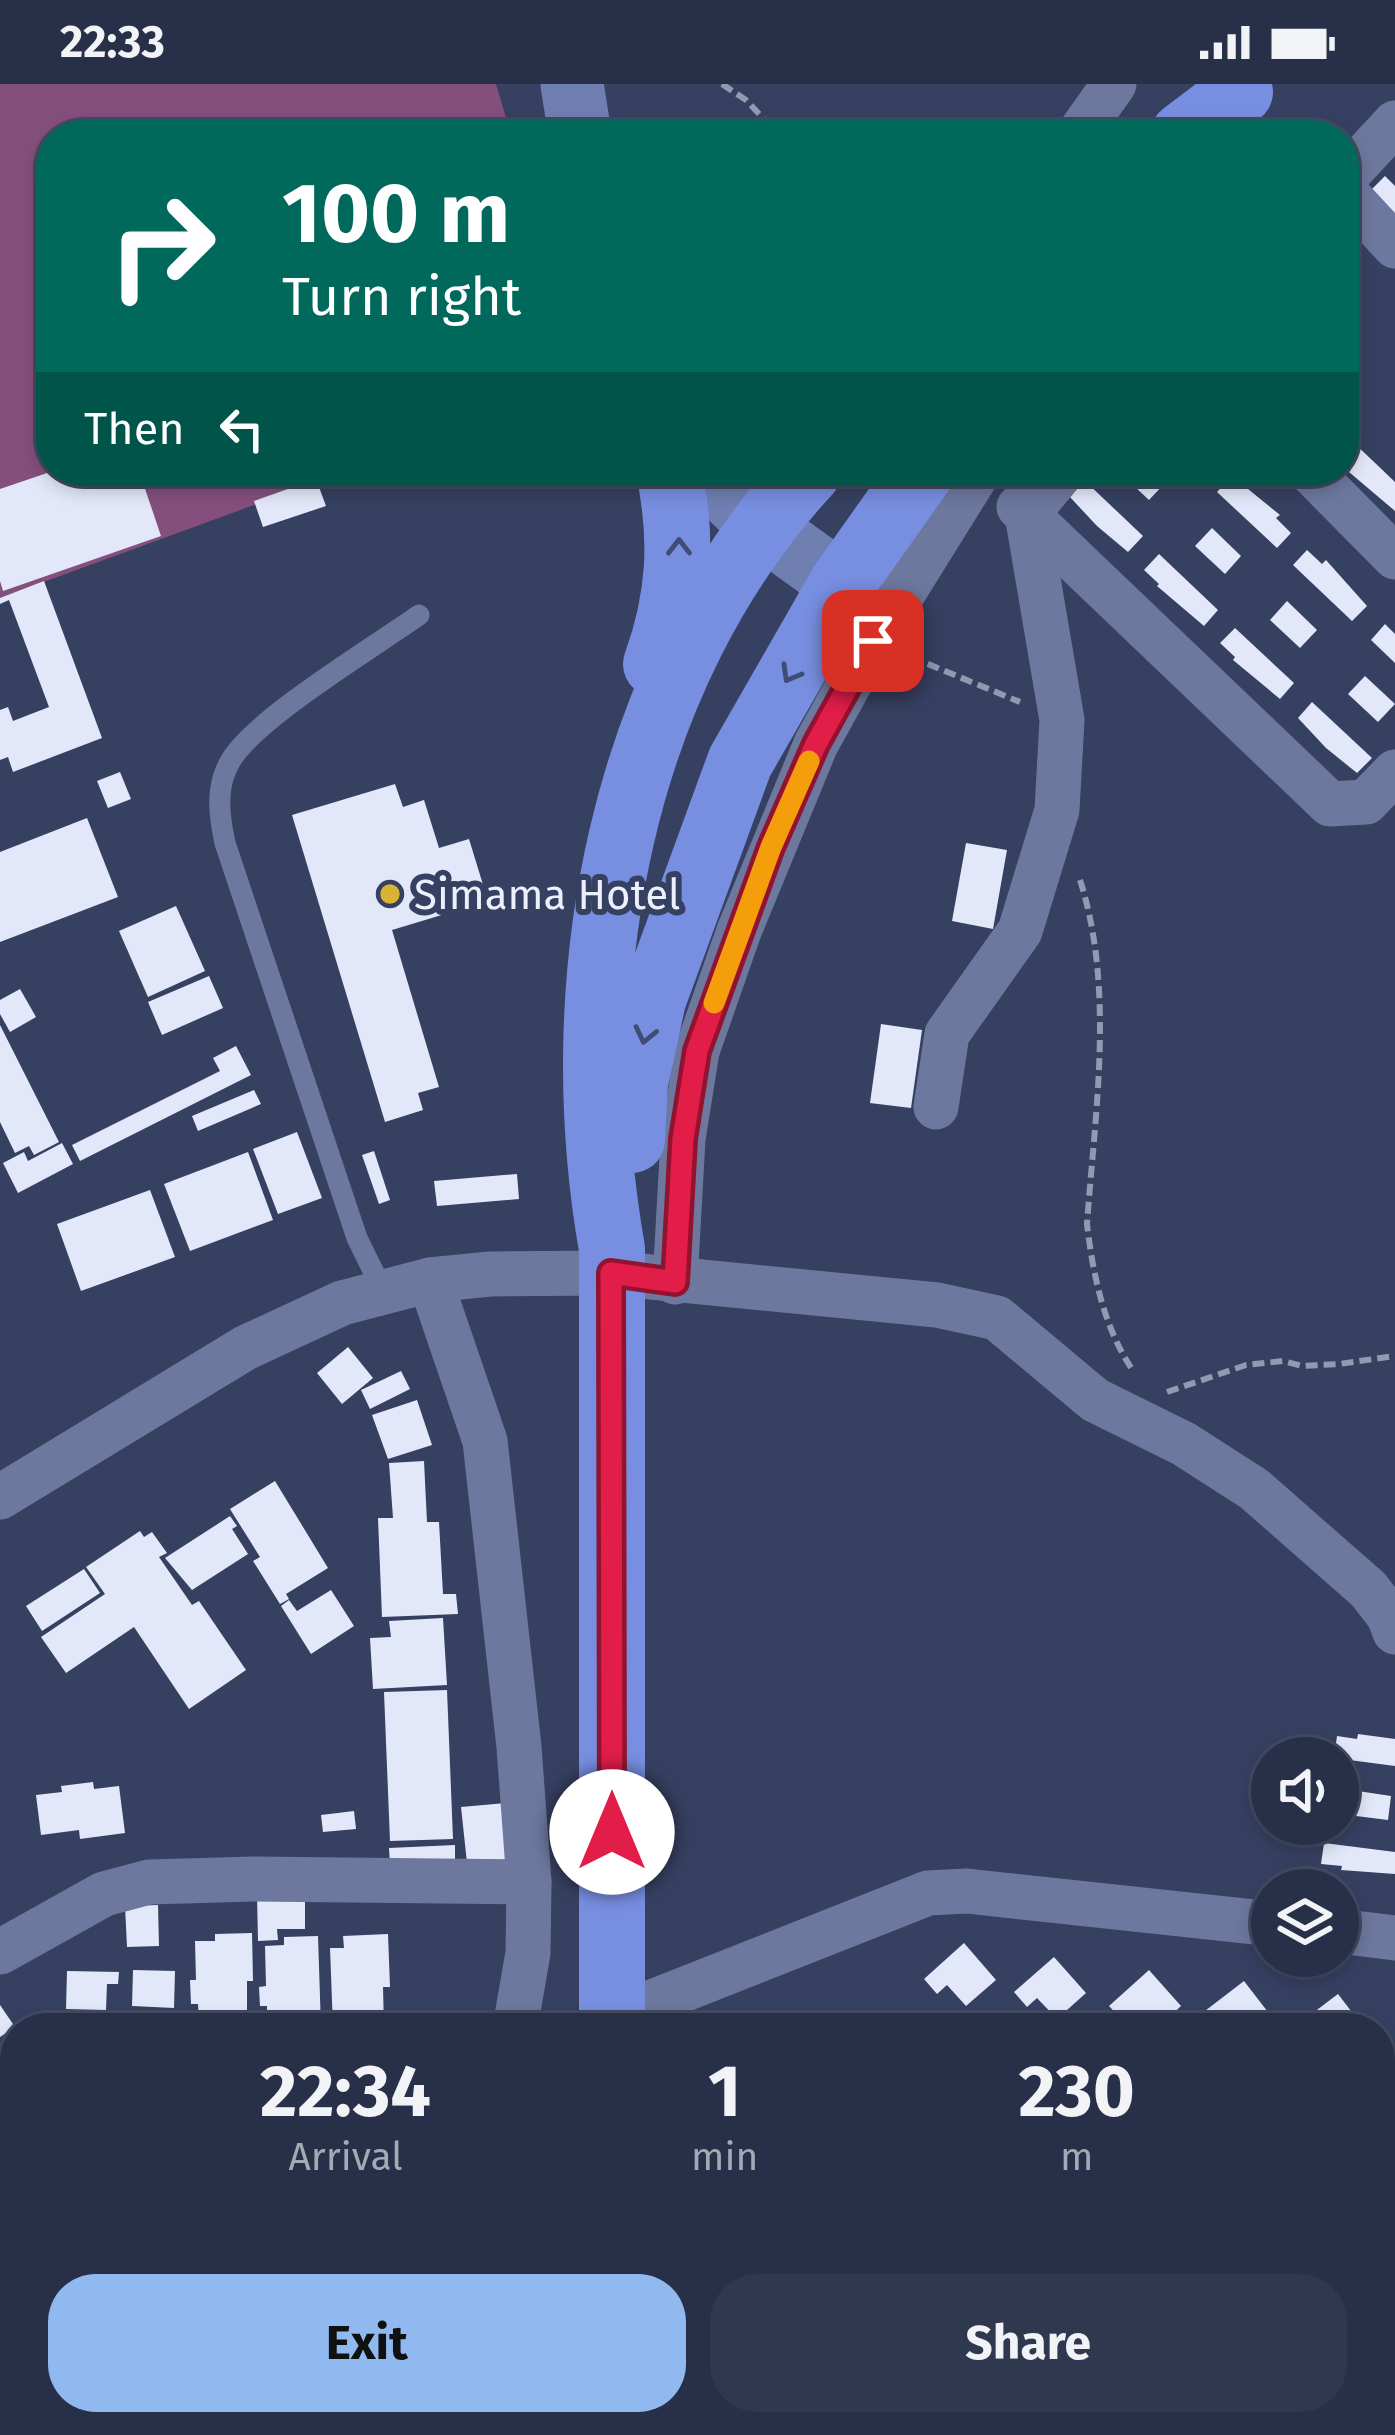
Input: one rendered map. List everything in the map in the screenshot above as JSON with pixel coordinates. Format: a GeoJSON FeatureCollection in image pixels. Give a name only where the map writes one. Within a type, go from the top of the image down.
{"type":"FeatureCollection","features":[{"type":"Feature","properties":{"kind":"highway"},"geometry":{"type":"LineString","coordinates":[[612,2013],[611,1261],[599,1174],[596,1022],[603,928],[630,748],[674,599],[680,538],[671,486]]}},
{"type":"Feature","properties":{"kind":"highway"},"geometry":{"type":"LineString","coordinates":[[614,866],[646,752],[671,689],[703,624],[762,528],[796,486]]}},
{"type":"Feature","properties":{"kind":"highway"},"geometry":{"type":"LineString","coordinates":[[611,1261],[630,1177],[635,1083],[653,1000],[740,762],[842,584],[911,486]]}},
{"type":"Feature","properties":{"kind":"street"},"geometry":{"type":"LineString","coordinates":[[572,84],[578,120]]}},
{"type":"Feature","properties":{"kind":"street"},"geometry":{"type":"LineString","coordinates":[[1089,120],[1114,84]]}},
{"type":"Feature","properties":{"kind":"street"},"geometry":{"type":"LineString","coordinates":[[1359,162],[1395,123]]}},
{"type":"Feature","properties":{"kind":"street"},"geometry":{"type":"LineString","coordinates":[[1359,207],[1395,246]]}},
{"type":"Feature","properties":{"kind":"street"},"geometry":{"type":"LineString","coordinates":[[718,486],[762,528],[842,584]]}},
{"type":"Feature","properties":{"kind":"street"},"geometry":{"type":"LineString","coordinates":[[675,1282],[683,1139],[697,1051],[771,847],[816,744],[969,486]]}},
{"type":"Feature","properties":{"kind":"street"},"geometry":{"type":"LineString","coordinates":[[995,486],[1330,804],[1366,802],[1395,772]]}},
{"type":"Feature","properties":{"kind":"street"},"geometry":{"type":"LineString","coordinates":[[936,1108],[947,1034],[1020,931],[1058,810],[1062,720],[1027,514],[1050,486]]}},
{"type":"Feature","properties":{"kind":"street"},"geometry":{"type":"LineString","coordinates":[[1325,486],[1395,557]]}},
{"type":"Feature","properties":{"kind":"street"},"geometry":{"type":"LineString","coordinates":[[0,1498],[245,1348],[342,1303],[430,1280],[611,1261],[675,1282],[937,1305],[997,1318],[1095,1400],[1184,1444],[1254,1490],[1368,1589],[1395,1632]]}},
{"type":"Feature","properties":{"kind":"street"},"geometry":{"type":"LineString","coordinates":[[430,1280],[485,1441],[529,1882],[528,1953],[518,2013]]}},
{"type":"Feature","properties":{"kind":"street"},"geometry":{"type":"LineString","coordinates":[[0,1952],[104,1894],[149,1882],[529,1882]]}},
{"type":"Feature","properties":{"kind":"street"},"geometry":{"type":"LineString","coordinates":[[636,2013],[928,1893],[967,1891],[1251,1922]]}},
{"type":"Feature","properties":{"kind":"street"},"geometry":{"type":"LineString","coordinates":[[1359,1934],[1395,1938]]}},
{"type":"Feature","properties":{"kind":"lane"},"geometry":{"type":"LineString","coordinates":[[383,1291],[357,1238],[217,807],[230,761],[262,727],[419,615]]}},
{"type":"Feature","properties":{"kind":"path"},"geometry":{"type":"LineString","coordinates":[[722,84],[765,120]]}},
{"type":"Feature","properties":{"kind":"path"},"geometry":{"type":"LineString","coordinates":[[873,641],[1062,720]]}},
{"type":"Feature","properties":{"kind":"path"},"geometry":{"type":"LineString","coordinates":[[1058,810],[1093,920],[1098,997],[1087,1224],[1091,1262],[1105,1313],[1139,1378]]}},
{"type":"Feature","properties":{"kind":"path"},"geometry":{"type":"LineString","coordinates":[[1184,1444],[1152,1397],[1246,1365],[1283,1361],[1302,1366],[1339,1364],[1395,1356]]}},
{"type":"Feature","properties":{"kind":"shaded area"},"geometry":{"type":"Polygon","coordinates":[[[0,84],[496,84],[507,120],[36,120],[36,486],[306,486],[0,598],[0,84]]]}},
{"type":"Feature","properties":{"kind":"building"},"geometry":{"type":"Polygon","coordinates":[[[1385,176],[1395,186],[1395,219],[1370,191],[1385,176]]]}},
{"type":"Feature","properties":{"kind":"building"},"geometry":{"type":"Polygon","coordinates":[[[1359,448],[1395,482],[1395,511],[1359,480],[1359,448]]]}},
{"type":"Feature","properties":{"kind":"building"},"geometry":{"type":"Polygon","coordinates":[[[36,477],[36,486],[144,486],[161,536],[3,591],[0,489],[36,477]]]}},
{"type":"Feature","properties":{"kind":"building"},"geometry":{"type":"Polygon","coordinates":[[[296,486],[319,486],[326,506],[263,527],[254,501],[296,486]]]}},
{"type":"Feature","properties":{"kind":"building"},"geometry":{"type":"Polygon","coordinates":[[[1078,486],[1090,486],[1143,536],[1128,552],[1069,496],[1078,486]]]}},
{"type":"Feature","properties":{"kind":"building"},"geometry":{"type":"Polygon","coordinates":[[[1134,486],[1162,486],[1149,500],[1134,486]]]}},
{"type":"Feature","properties":{"kind":"building"},"geometry":{"type":"Polygon","coordinates":[[[1223,486],[1244,486],[1280,515],[1276,518],[1291,533],[1277,548],[1217,492],[1223,486]]]}},
{"type":"Feature","properties":{"kind":"building"},"geometry":{"type":"Polygon","coordinates":[[[1212,528],[1241,556],[1225,574],[1195,546],[1212,528]]]}},
{"type":"Feature","properties":{"kind":"building"},"geometry":{"type":"Polygon","coordinates":[[[1307,550],[1322,564],[1326,560],[1367,606],[1352,621],[1293,565],[1307,550]]]}},
{"type":"Feature","properties":{"kind":"building"},"geometry":{"type":"Polygon","coordinates":[[[1159,554],[1218,610],[1204,626],[1144,570],[1159,554]]]}},
{"type":"Feature","properties":{"kind":"building"},"geometry":{"type":"Polygon","coordinates":[[[44,581],[102,738],[13,772],[8,757],[0,760],[0,710],[8,707],[13,721],[49,707],[9,600],[0,604],[0,598],[44,581]]]}},
{"type":"Feature","properties":{"kind":"building"},"geometry":{"type":"Polygon","coordinates":[[[1287,601],[1317,630],[1300,648],[1270,620],[1287,601]]]}},
{"type":"Feature","properties":{"kind":"building"},"geometry":{"type":"Polygon","coordinates":[[[1385,624],[1395,634],[1395,663],[1371,640],[1385,624]]]}},
{"type":"Feature","properties":{"kind":"building"},"geometry":{"type":"Polygon","coordinates":[[[1235,628],[1294,683],[1280,699],[1220,643],[1235,628]]]}},
{"type":"Feature","properties":{"kind":"building"},"geometry":{"type":"Polygon","coordinates":[[[1365,676],[1395,704],[1378,722],[1348,694],[1365,676]]]}},
{"type":"Feature","properties":{"kind":"building"},"geometry":{"type":"Polygon","coordinates":[[[1312,702],[1372,758],[1357,773],[1298,718],[1312,702]]]}},
{"type":"Feature","properties":{"kind":"building"},"geometry":{"type":"Polygon","coordinates":[[[120,772],[131,799],[108,808],[97,781],[120,772]]]}},
{"type":"Feature","properties":{"kind":"building"},"geometry":{"type":"Polygon","coordinates":[[[395,784],[403,807],[424,800],[439,848],[469,839],[488,901],[392,930],[439,1087],[418,1093],[423,1110],[385,1122],[292,815],[395,784]]]}},
{"type":"Feature","properties":{"kind":"building"},"geometry":{"type":"Polygon","coordinates":[[[87,818],[118,897],[0,942],[0,852],[87,818]]]}},
{"type":"Feature","properties":{"kind":"building"},"geometry":{"type":"Polygon","coordinates":[[[966,843],[1007,850],[993,929],[952,921],[966,843]]]}},
{"type":"Feature","properties":{"kind":"building"},"geometry":{"type":"Polygon","coordinates":[[[176,906],[205,971],[148,997],[119,931],[176,906]]]}},
{"type":"Feature","properties":{"kind":"building"},"geometry":{"type":"Polygon","coordinates":[[[209,976],[223,1008],[162,1035],[148,1002],[209,976]]]}},
{"type":"Feature","properties":{"kind":"building"},"geometry":{"type":"Polygon","coordinates":[[[20,989],[36,1017],[10,1032],[0,1014],[0,1000],[20,989]]]}},
{"type":"Feature","properties":{"kind":"building"},"geometry":{"type":"Polygon","coordinates":[[[881,1024],[922,1030],[911,1108],[870,1103],[881,1024]]]}},
{"type":"Feature","properties":{"kind":"building"},"geometry":{"type":"Polygon","coordinates":[[[0,1025],[59,1142],[34,1155],[29,1146],[15,1153],[0,1122],[0,1025]]]}},
{"type":"Feature","properties":{"kind":"building"},"geometry":{"type":"Polygon","coordinates":[[[236,1046],[251,1075],[80,1161],[72,1145],[220,1071],[213,1058],[236,1046]]]}},
{"type":"Feature","properties":{"kind":"building"},"geometry":{"type":"Polygon","coordinates":[[[254,1090],[261,1104],[198,1131],[192,1116],[254,1090]]]}},
{"type":"Feature","properties":{"kind":"building"},"geometry":{"type":"Polygon","coordinates":[[[297,1132],[322,1198],[278,1214],[253,1149],[297,1132]]]}},
{"type":"Feature","properties":{"kind":"building"},"geometry":{"type":"Polygon","coordinates":[[[62,1143],[73,1164],[18,1193],[3,1163],[24,1152],[28,1161],[62,1143]]]}},
{"type":"Feature","properties":{"kind":"building"},"geometry":{"type":"Polygon","coordinates":[[[374,1151],[390,1200],[379,1204],[362,1155],[374,1151]]]}},
{"type":"Feature","properties":{"kind":"building"},"geometry":{"type":"Polygon","coordinates":[[[248,1152],[273,1220],[190,1251],[164,1184],[248,1152]]]}},
{"type":"Feature","properties":{"kind":"building"},"geometry":{"type":"Polygon","coordinates":[[[517,1174],[519,1199],[437,1206],[434,1181],[517,1174]]]}},
{"type":"Feature","properties":{"kind":"building"},"geometry":{"type":"Polygon","coordinates":[[[150,1190],[175,1257],[81,1291],[57,1224],[150,1190]]]}},
{"type":"Feature","properties":{"kind":"building"},"geometry":{"type":"Polygon","coordinates":[[[348,1347],[373,1378],[342,1404],[317,1373],[348,1347]]]}},
{"type":"Feature","properties":{"kind":"building"},"geometry":{"type":"Polygon","coordinates":[[[401,1371],[410,1389],[370,1409],[361,1390],[401,1371]]]}},
{"type":"Feature","properties":{"kind":"building"},"geometry":{"type":"Polygon","coordinates":[[[417,1400],[432,1445],[388,1459],[372,1415],[417,1400]]]}},
{"type":"Feature","properties":{"kind":"building"},"geometry":{"type":"Polygon","coordinates":[[[424,1461],[427,1522],[439,1522],[443,1594],[456,1594],[458,1614],[382,1617],[378,1518],[393,1518],[389,1463],[424,1461]]]}},
{"type":"Feature","properties":{"kind":"building"},"geometry":{"type":"Polygon","coordinates":[[[275,1481],[328,1568],[286,1594],[289,1599],[280,1604],[253,1561],[260,1557],[230,1509],[275,1481]]]}},
{"type":"Feature","properties":{"kind":"building"},"geometry":{"type":"Polygon","coordinates":[[[230,1516],[237,1526],[232,1529],[248,1554],[192,1590],[165,1558],[230,1516]]]}},
{"type":"Feature","properties":{"kind":"building"},"geometry":{"type":"Polygon","coordinates":[[[140,1531],[144,1537],[152,1532],[167,1553],[159,1557],[192,1605],[199,1601],[246,1670],[189,1709],[134,1627],[66,1673],[41,1637],[105,1594],[86,1567],[140,1531]]]}},
{"type":"Feature","properties":{"kind":"building"},"geometry":{"type":"Polygon","coordinates":[[[84,1569],[100,1593],[42,1631],[26,1606],[84,1569]]]}},
{"type":"Feature","properties":{"kind":"building"},"geometry":{"type":"Polygon","coordinates":[[[331,1590],[354,1626],[311,1654],[281,1606],[289,1600],[297,1611],[331,1590]]]}},
{"type":"Feature","properties":{"kind":"building"},"geometry":{"type":"Polygon","coordinates":[[[443,1618],[447,1685],[373,1689],[370,1638],[391,1637],[389,1621],[443,1618]]]}},
{"type":"Feature","properties":{"kind":"building"},"geometry":{"type":"Polygon","coordinates":[[[447,1690],[453,1839],[390,1841],[384,1692],[447,1690]]]}},
{"type":"Feature","properties":{"kind":"building"},"geometry":{"type":"Polygon","coordinates":[[[1357,1737],[1395,1739],[1395,1766],[1359,1761],[1357,1737]]]}},
{"type":"Feature","properties":{"kind":"building"},"geometry":{"type":"Polygon","coordinates":[[[93,1782],[94,1789],[119,1786],[125,1833],[80,1839],[79,1830],[41,1835],[36,1795],[93,1782]]]}},
{"type":"Feature","properties":{"kind":"building"},"geometry":{"type":"Polygon","coordinates":[[[1359,1791],[1391,1796],[1388,1820],[1359,1816],[1359,1791]]]}},
{"type":"Feature","properties":{"kind":"building"},"geometry":{"type":"Polygon","coordinates":[[[506,1803],[511,1859],[467,1863],[461,1807],[506,1803]]]}},
{"type":"Feature","properties":{"kind":"building"},"geometry":{"type":"Polygon","coordinates":[[[354,1811],[356,1829],[323,1832],[321,1815],[354,1811]]]}},
{"type":"Feature","properties":{"kind":"building"},"geometry":{"type":"Polygon","coordinates":[[[455,1845],[455,1862],[390,1865],[389,1848],[455,1845]]]}},
{"type":"Feature","properties":{"kind":"building"},"geometry":{"type":"Polygon","coordinates":[[[1324,1845],[1395,1852],[1395,1874],[1321,1864],[1324,1845]]]}},
{"type":"Feature","properties":{"kind":"building"},"geometry":{"type":"Polygon","coordinates":[[[305,1893],[305,1929],[277,1929],[278,1940],[258,1941],[257,1894],[305,1893]]]}},
{"type":"Feature","properties":{"kind":"building"},"geometry":{"type":"Polygon","coordinates":[[[158,1905],[159,1946],[127,1947],[125,1906],[158,1905]]]}},
{"type":"Feature","properties":{"kind":"building"},"geometry":{"type":"Polygon","coordinates":[[[252,1933],[253,1981],[247,1981],[247,2013],[198,2013],[198,2004],[191,2004],[195,1941],[215,1941],[215,1934],[252,1933]]]}},
{"type":"Feature","properties":{"kind":"building"},"geometry":{"type":"Polygon","coordinates":[[[388,1934],[390,1987],[383,1987],[384,2013],[332,2013],[330,1948],[344,1948],[343,1936],[388,1934]]]}},
{"type":"Feature","properties":{"kind":"building"},"geometry":{"type":"Polygon","coordinates":[[[318,1936],[321,2013],[267,2013],[267,2006],[260,2006],[259,1987],[266,1986],[265,1946],[284,1945],[284,1937],[318,1936]]]}},
{"type":"Feature","properties":{"kind":"building"},"geometry":{"type":"Polygon","coordinates":[[[964,1943],[996,1980],[966,2006],[947,1985],[937,1994],[924,1979],[964,1943]]]}},
{"type":"Feature","properties":{"kind":"building"},"geometry":{"type":"Polygon","coordinates":[[[1054,1957],[1086,1993],[1064,2013],[1051,2013],[1037,1998],[1027,2007],[1014,1992],[1054,1957]]]}},
{"type":"Feature","properties":{"kind":"building"},"geometry":{"type":"Polygon","coordinates":[[[133,1970],[175,1971],[174,2008],[132,2006],[133,1970]]]}},
{"type":"Feature","properties":{"kind":"building"},"geometry":{"type":"Polygon","coordinates":[[[1149,1970],[1181,2006],[1173,2013],[1116,2013],[1109,2006],[1149,1970]]]}},
{"type":"Feature","properties":{"kind":"building"},"geometry":{"type":"Polygon","coordinates":[[[67,1971],[119,1972],[118,1984],[107,1984],[106,2010],[66,2009],[67,1971]]]}},
{"type":"Feature","properties":{"kind":"building"},"geometry":{"type":"Polygon","coordinates":[[[1244,1981],[1269,2013],[1202,2013],[1244,1981]]]}},
{"type":"Feature","properties":{"kind":"building"},"geometry":{"type":"Polygon","coordinates":[[[1338,1994],[1353,2013],[1313,2013],[1338,1994]]]}},
{"type":"Feature","properties":{"kind":"slow traffic"},"geometry":{"type":"LineString","coordinates":[[714,1003],[771,847],[809,761]]}},
{"type":"Feature","properties":{"kind":"place","name":"Simama Hotel"},"geometry":{"type":"Point","coordinates":[390,894]}},
{"type":"Feature","properties":{"kind":"route"},"geometry":{"type":"LineString","coordinates":[[612,1832],[611,1273],[675,1282],[683,1139],[697,1051],[771,847],[816,744],[873,641]]}}]}
